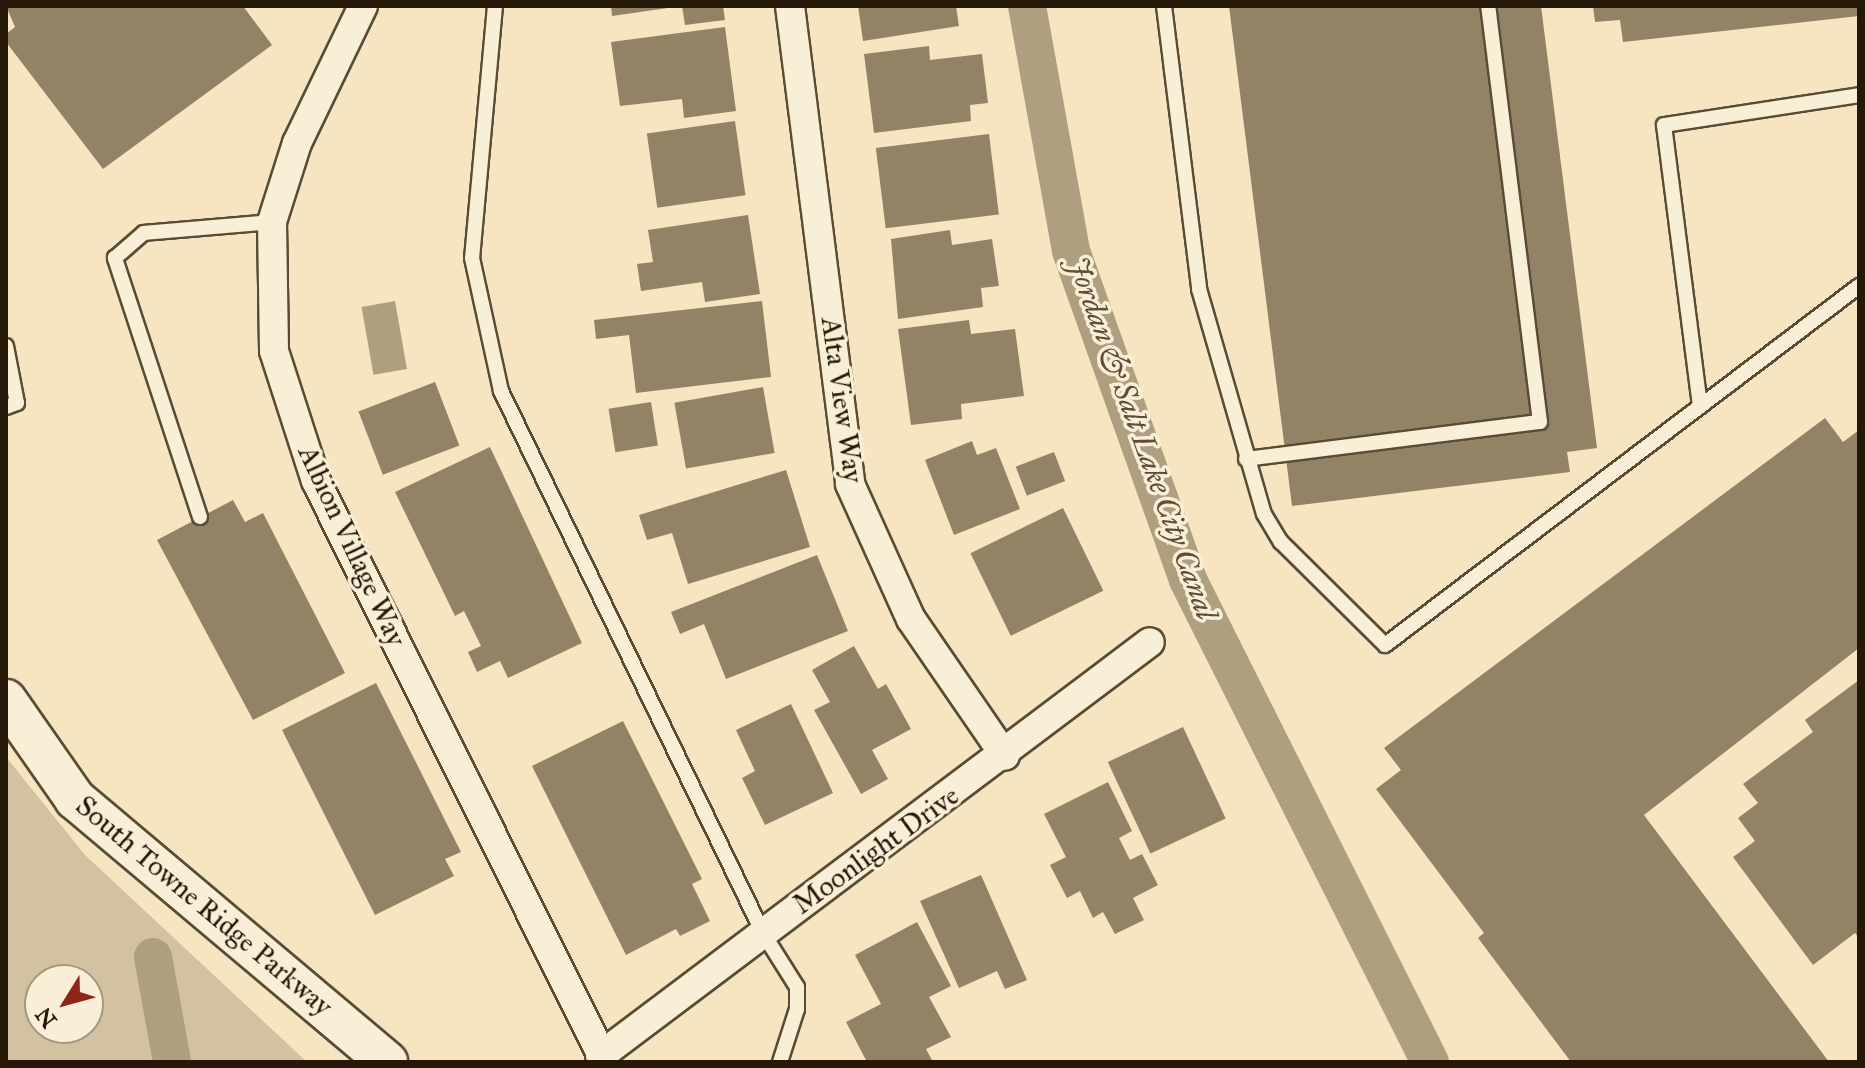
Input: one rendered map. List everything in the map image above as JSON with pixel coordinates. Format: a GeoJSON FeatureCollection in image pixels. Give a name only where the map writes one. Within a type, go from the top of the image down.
{"type":"FeatureCollection","features":[{"type":"Feature","properties":{"kind":"street","name":"Albion Village Way"},"geometry":{"type":"LineString","coordinates":[[363,6],[297,143],[272,222],[274,351],[316,481],[602,1059]]}},
{"type":"Feature","properties":{"kind":"street","name":"Alta View Way"},"geometry":{"type":"LineString","coordinates":[[790,6],[850,484],[911,619],[1005,756]]}},
{"type":"Feature","properties":{"kind":"street","name":"Moonlight Drive"},"geometry":{"type":"LineString","coordinates":[[602,1059],[763,933],[1005,756],[1150,642]]}},
{"type":"Feature","properties":{"kind":"street","name":"South Towne Ridge Parkway"},"geometry":{"type":"LineString","coordinates":[[6,700],[75,799],[387,1062]]}},
{"type":"Feature","properties":{"kind":"lane"},"geometry":{"type":"LineString","coordinates":[[495,6],[472,258],[501,391],[763,933],[797,987],[797,1009],[780,1062]]}},
{"type":"Feature","properties":{"kind":"lane"},"geometry":{"type":"LineString","coordinates":[[1164,6],[1199,289],[1264,514],[1281,542],[1385,645],[1859,286]]}},
{"type":"Feature","properties":{"kind":"lane"},"geometry":{"type":"LineString","coordinates":[[1246,459],[1540,422],[1488,6]]}},
{"type":"Feature","properties":{"kind":"lane"},"geometry":{"type":"LineString","coordinates":[[1700,406],[1664,125],[1859,95]]}},
{"type":"Feature","properties":{"kind":"lane"},"geometry":{"type":"LineString","coordinates":[[200,517],[115,258],[144,233],[272,222]]}},
{"type":"Feature","properties":{"kind":"lane"},"geometry":{"type":"LineString","coordinates":[[6,346],[17,403],[6,407]]}},
{"type":"Feature","properties":{"kind":"shaded area"},"geometry":{"type":"Polygon","coordinates":[[[395,301],[407,369],[373,375],[362,307],[395,301]]]}},
{"type":"Feature","properties":{"kind":"shaded area"},"geometry":{"type":"Polygon","coordinates":[[[6,757],[85,855],[307,1062],[6,1062],[6,757]]]}},
{"type":"Feature","properties":{"kind":"building"},"geometry":{"type":"Polygon","coordinates":[[[6,6],[243,6],[272,45],[103,169],[6,42],[6,34],[15,27],[6,6]]]}},
{"type":"Feature","properties":{"kind":"building"},"geometry":{"type":"Polygon","coordinates":[[[611,6],[668,6],[668,8],[612,16],[611,6]]]}},
{"type":"Feature","properties":{"kind":"building"},"geometry":{"type":"Polygon","coordinates":[[[682,6],[723,6],[725,20],[685,25],[682,6]]]}},
{"type":"Feature","properties":{"kind":"building"},"geometry":{"type":"Polygon","coordinates":[[[858,6],[956,6],[959,26],[863,41],[858,6]]]}},
{"type":"Feature","properties":{"kind":"building"},"geometry":{"type":"Polygon","coordinates":[[[1229,6],[1541,6],[1597,448],[1567,452],[1570,472],[1292,506],[1229,6]]]}},
{"type":"Feature","properties":{"kind":"building"},"geometry":{"type":"Polygon","coordinates":[[[1593,6],[1859,6],[1859,16],[1623,42],[1620,20],[1595,22],[1593,6]]]}},
{"type":"Feature","properties":{"kind":"building"},"geometry":{"type":"Polygon","coordinates":[[[725,27],[736,111],[684,118],[682,99],[620,106],[611,42],[725,27]]]}},
{"type":"Feature","properties":{"kind":"building"},"geometry":{"type":"Polygon","coordinates":[[[929,46],[930,60],[982,54],[988,103],[970,105],[971,121],[874,133],[864,54],[929,46]]]}},
{"type":"Feature","properties":{"kind":"building"},"geometry":{"type":"Polygon","coordinates":[[[735,121],[745,195],[657,208],[647,133],[735,121]]]}},
{"type":"Feature","properties":{"kind":"building"},"geometry":{"type":"Polygon","coordinates":[[[989,134],[999,214],[886,228],[876,148],[989,134]]]}},
{"type":"Feature","properties":{"kind":"building"},"geometry":{"type":"Polygon","coordinates":[[[748,215],[760,294],[705,302],[702,282],[641,291],[637,264],[653,262],[648,230],[748,215]]]}},
{"type":"Feature","properties":{"kind":"building"},"geometry":{"type":"Polygon","coordinates":[[[950,230],[952,245],[992,239],[999,286],[981,288],[983,307],[898,319],[891,239],[950,230]]]}},
{"type":"Feature","properties":{"kind":"building"},"geometry":{"type":"Polygon","coordinates":[[[762,301],[771,377],[636,393],[629,335],[596,339],[594,320],[762,301]]]}},
{"type":"Feature","properties":{"kind":"building"},"geometry":{"type":"Polygon","coordinates":[[[969,320],[971,334],[1015,329],[1024,396],[961,404],[962,419],[911,425],[898,329],[969,320]]]}},
{"type":"Feature","properties":{"kind":"building"},"geometry":{"type":"Polygon","coordinates":[[[435,382],[459,445],[383,475],[358,411],[435,382]]]}},
{"type":"Feature","properties":{"kind":"building"},"geometry":{"type":"Polygon","coordinates":[[[763,387],[775,453],[686,469],[674,403],[763,387]]]}},
{"type":"Feature","properties":{"kind":"building"},"geometry":{"type":"Polygon","coordinates":[[[651,402],[658,445],[615,452],[609,409],[651,402]]]}},
{"type":"Feature","properties":{"kind":"building"},"geometry":{"type":"Polygon","coordinates":[[[1825,418],[1843,442],[1859,430],[1859,648],[1644,815],[1829,1062],[1571,1062],[1478,938],[1484,933],[1376,789],[1401,770],[1384,748],[1825,418]]]}},
{"type":"Feature","properties":{"kind":"building"},"geometry":{"type":"Polygon","coordinates":[[[972,441],[977,455],[996,448],[1020,509],[954,535],[925,460],[972,441]]]}},
{"type":"Feature","properties":{"kind":"building"},"geometry":{"type":"Polygon","coordinates":[[[490,447],[582,643],[508,678],[500,661],[477,672],[468,652],[481,646],[464,611],[455,616],[395,492],[490,447]]]}},
{"type":"Feature","properties":{"kind":"building"},"geometry":{"type":"Polygon","coordinates":[[[1054,452],[1065,481],[1027,496],[1016,467],[1054,452]]]}},
{"type":"Feature","properties":{"kind":"building"},"geometry":{"type":"Polygon","coordinates":[[[786,470],[810,547],[688,584],[672,533],[647,540],[639,515],[786,470]]]}},
{"type":"Feature","properties":{"kind":"building"},"geometry":{"type":"Polygon","coordinates":[[[233,500],[245,522],[263,513],[345,673],[253,720],[157,540],[233,500]]]}},
{"type":"Feature","properties":{"kind":"building"},"geometry":{"type":"Polygon","coordinates":[[[1063,508],[1103,591],[1011,636],[970,553],[1063,508]]]}},
{"type":"Feature","properties":{"kind":"building"},"geometry":{"type":"Polygon","coordinates":[[[817,555],[848,631],[726,679],[704,624],[680,634],[671,612],[817,555]]]}},
{"type":"Feature","properties":{"kind":"building"},"geometry":{"type":"Polygon","coordinates":[[[854,646],[878,689],[886,684],[911,729],[872,750],[888,779],[861,794],[814,710],[830,702],[812,670],[854,646]]]}},
{"type":"Feature","properties":{"kind":"building"},"geometry":{"type":"Polygon","coordinates":[[[1859,680],[1859,938],[1855,933],[1813,965],[1733,857],[1755,841],[1738,818],[1758,803],[1743,784],[1813,732],[1805,720],[1859,680]]]}},
{"type":"Feature","properties":{"kind":"building"},"geometry":{"type":"Polygon","coordinates":[[[376,683],[461,852],[445,859],[454,876],[375,915],[282,730],[376,683]]]}},
{"type":"Feature","properties":{"kind":"building"},"geometry":{"type":"Polygon","coordinates":[[[791,704],[833,793],[765,825],[742,778],[755,771],[736,730],[791,704]]]}},
{"type":"Feature","properties":{"kind":"building"},"geometry":{"type":"Polygon","coordinates":[[[623,721],[702,879],[692,884],[710,921],[680,936],[676,929],[626,955],[532,766],[623,721]]]}},
{"type":"Feature","properties":{"kind":"building"},"geometry":{"type":"Polygon","coordinates":[[[1183,727],[1226,819],[1150,854],[1108,762],[1183,727]]]}},
{"type":"Feature","properties":{"kind":"building"},"geometry":{"type":"Polygon","coordinates":[[[1108,782],[1132,831],[1119,838],[1130,860],[1142,854],[1158,885],[1133,898],[1144,920],[1115,934],[1103,912],[1093,918],[1080,891],[1067,898],[1050,865],[1066,857],[1044,814],[1108,782]]]}},
{"type":"Feature","properties":{"kind":"building"},"geometry":{"type":"Polygon","coordinates":[[[981,875],[1027,980],[1005,989],[997,971],[959,988],[920,901],[981,875]]]}},
{"type":"Feature","properties":{"kind":"building"},"geometry":{"type":"Polygon","coordinates":[[[917,922],[951,986],[929,997],[951,1037],[926,1049],[933,1062],[867,1062],[846,1022],[881,1004],[855,955],[917,922]]]}},
{"type":"Feature","properties":{"kind":"waterway","name":"Jordan & Salt Lake City Canal"},"geometry":{"type":"LineString","coordinates":[[1027,6],[1071,251],[1188,580],[1430,1062]]}},
{"type":"Feature","properties":{"kind":"waterway"},"geometry":{"type":"LineString","coordinates":[[153,957],[172,1062]]}}]}
